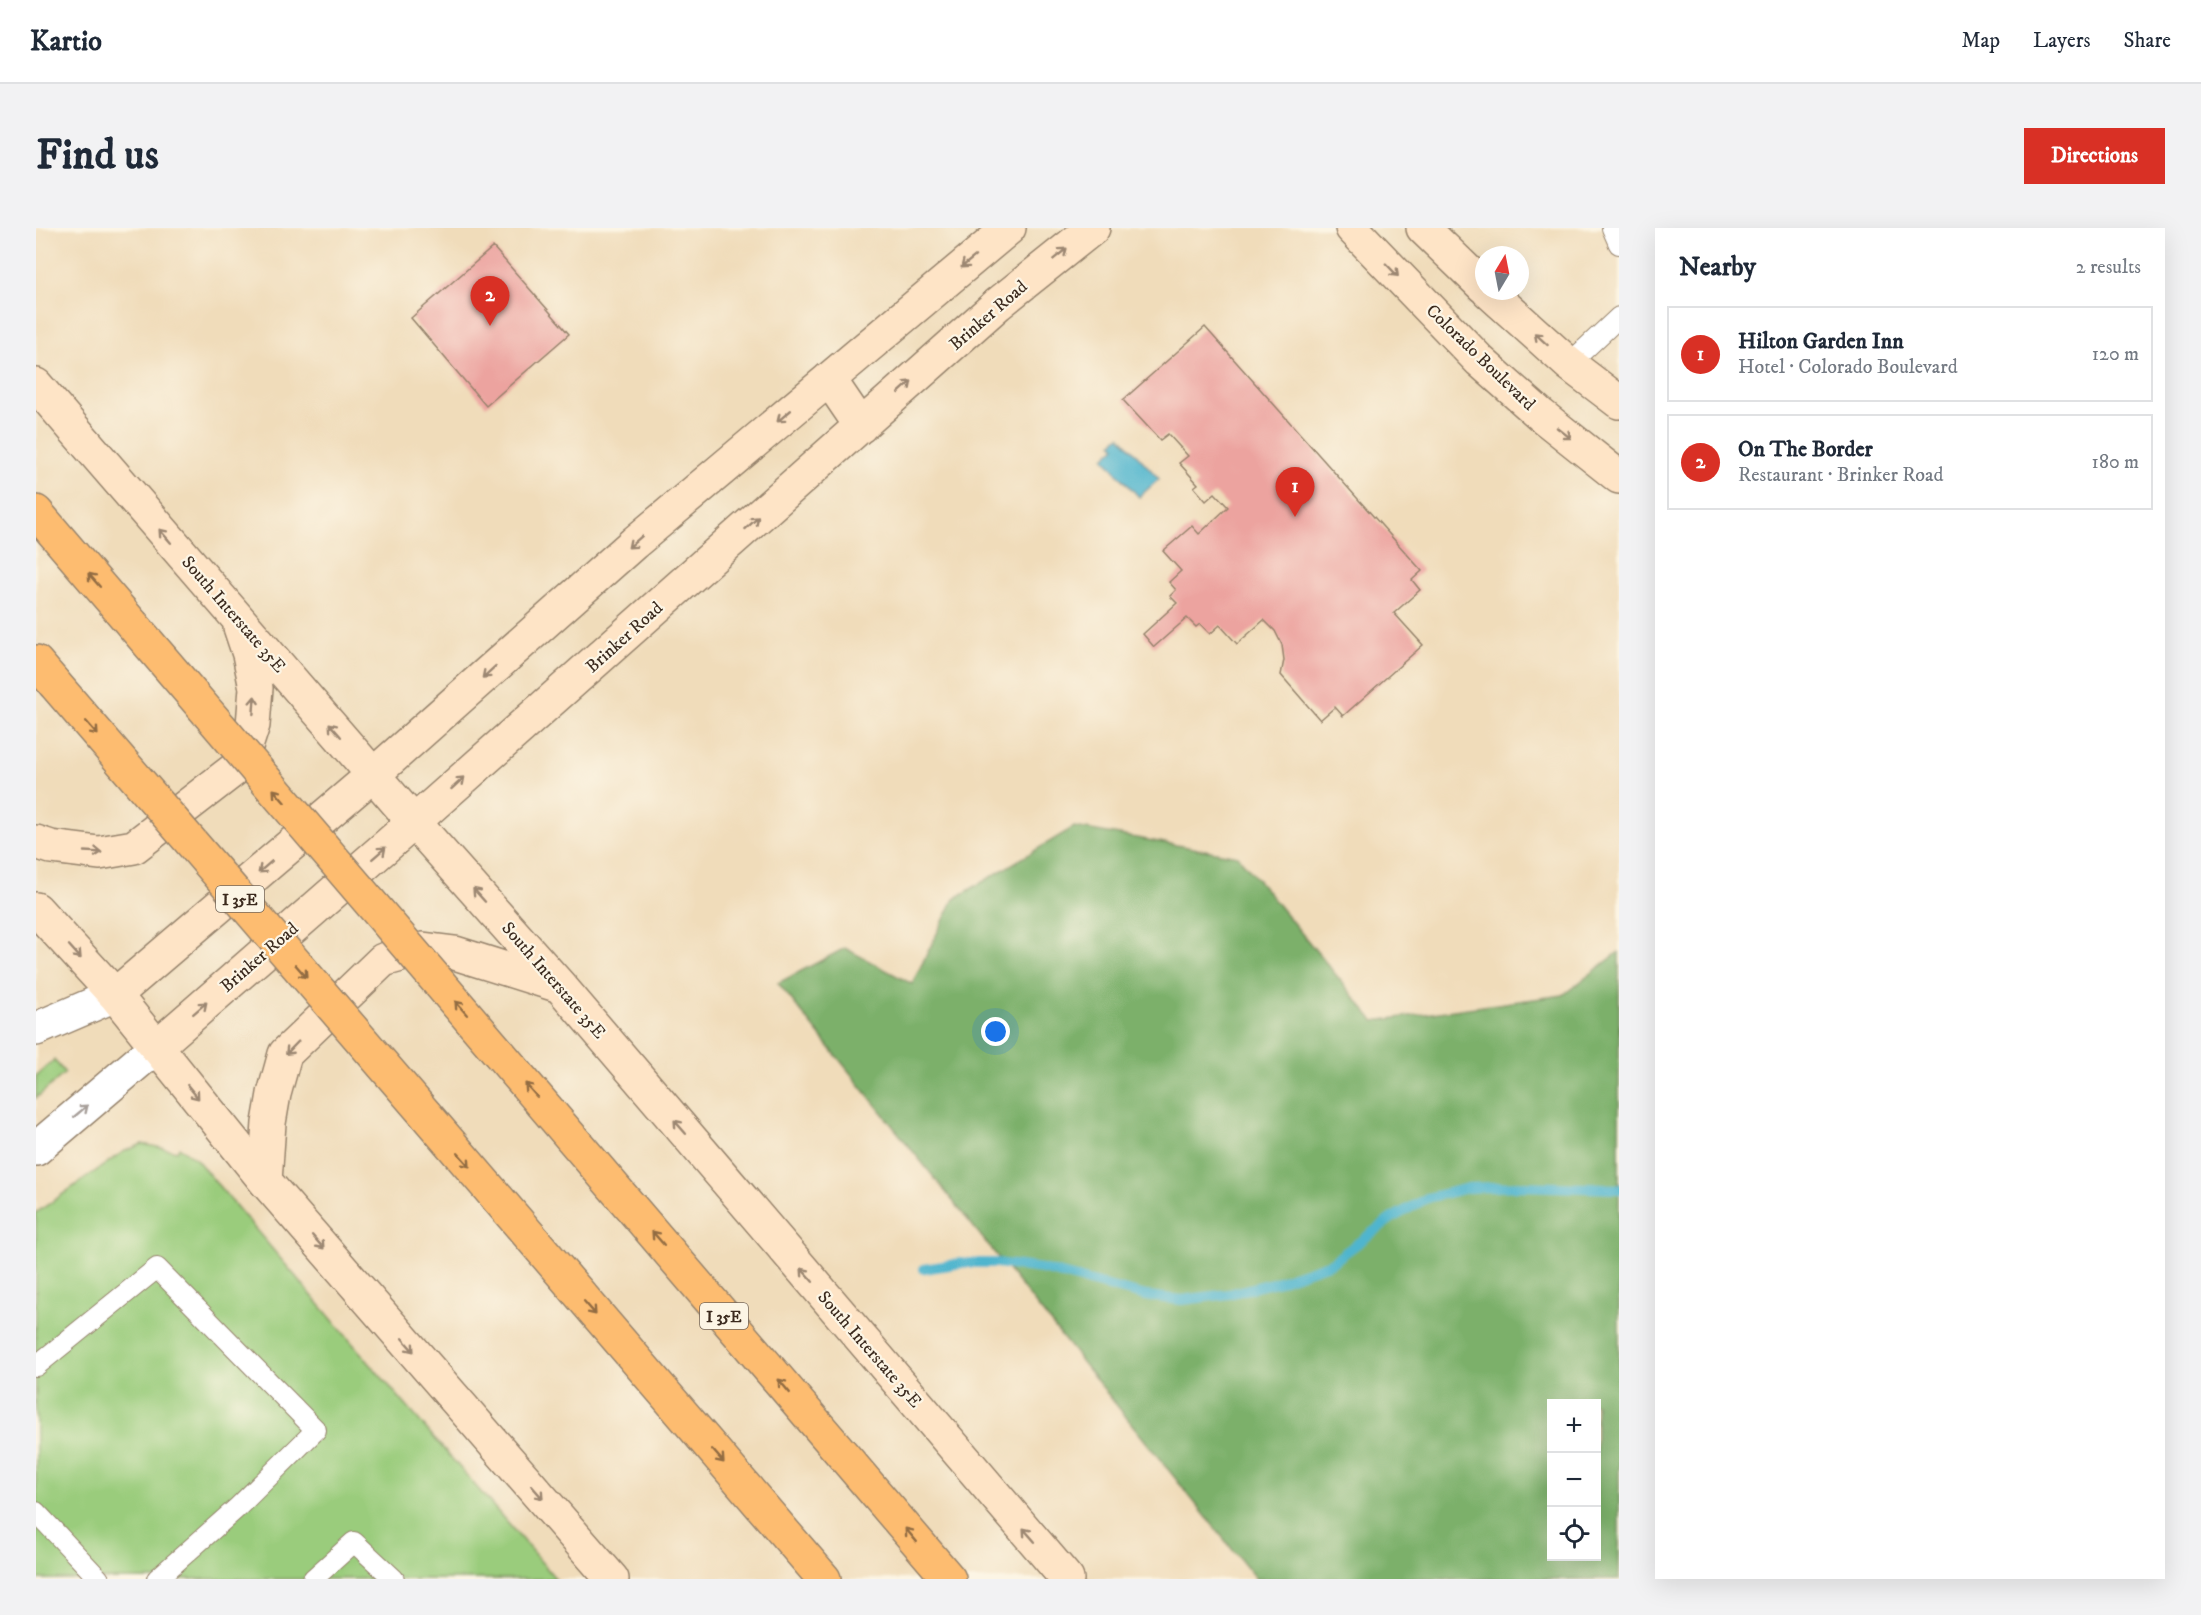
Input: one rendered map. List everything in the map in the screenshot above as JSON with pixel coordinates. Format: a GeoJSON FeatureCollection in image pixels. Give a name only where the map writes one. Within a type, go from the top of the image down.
{"type":"FeatureCollection","features":[{"type":"Feature","properties":{"kind":"highway","name":"I 35E"},"geometry":{"type":"LineString","coordinates":[[36,512],[949,1579]]}},
{"type":"Feature","properties":{"kind":"highway","name":"I 35E"},"geometry":{"type":"LineString","coordinates":[[45,673],[824,1579]]}},
{"type":"Feature","properties":{"kind":"main road"},"geometry":{"type":"LineString","coordinates":[[115,995],[374,774],[634,543],[1009,228]]}},
{"type":"Feature","properties":{"kind":"main road","name":"Brinker Road"},"geometry":{"type":"LineString","coordinates":[[156,1047],[414,822],[998,304],[1093,228]]}},
{"type":"Feature","properties":{"kind":"main road","name":"Colorado Boulevard"},"geometry":{"type":"LineString","coordinates":[[1352,228],[1480,361],[1541,415],[1619,477]]}},
{"type":"Feature","properties":{"kind":"main road"},"geometry":{"type":"LineString","coordinates":[[1423,228],[1475,278]]}},
{"type":"Feature","properties":{"kind":"main road"},"geometry":{"type":"LineString","coordinates":[[1498,300],[1569,364],[1619,402]]}},
{"type":"Feature","properties":{"kind":"main road"},"geometry":{"type":"LineString","coordinates":[[828,379],[861,426]]}},
{"type":"Feature","properties":{"kind":"main road","name":"South Interstate 35E"},"geometry":{"type":"LineString","coordinates":[[36,385],[414,822],[560,986],[1067,1579]]}},
{"type":"Feature","properties":{"kind":"main road"},"geometry":{"type":"LineString","coordinates":[[36,842],[51,848],[99,853],[134,847],[240,765],[253,725],[256,688],[249,654],[238,619]]}},
{"type":"Feature","properties":{"kind":"main road"},"geometry":{"type":"LineString","coordinates":[[36,909],[115,995],[265,1181],[612,1579]]}},
{"type":"Feature","properties":{"kind":"main road"},"geometry":{"type":"LineString","coordinates":[[265,1181],[273,1094],[285,1054],[383,960],[423,949],[454,953],[560,986]]}},
{"type":"Feature","properties":{"kind":"street"},"geometry":{"type":"LineString","coordinates":[[36,1029],[115,995]]}},
{"type":"Feature","properties":{"kind":"street"},"geometry":{"type":"LineString","coordinates":[[36,1149],[156,1047]]}},
{"type":"Feature","properties":{"kind":"lane"},"geometry":{"type":"LineString","coordinates":[[1612,228],[1619,244]]}},
{"type":"Feature","properties":{"kind":"lane"},"geometry":{"type":"LineString","coordinates":[[1569,364],[1619,317]]}},
{"type":"Feature","properties":{"kind":"lane"},"geometry":{"type":"LineString","coordinates":[[36,1366],[157,1268],[316,1430],[237,1508],[157,1579]]}},
{"type":"Feature","properties":{"kind":"lane"},"geometry":{"type":"LineString","coordinates":[[36,1512],[99,1579]]}},
{"type":"Feature","properties":{"kind":"lane"},"geometry":{"type":"LineString","coordinates":[[313,1579],[354,1542],[394,1579]]}},
{"type":"Feature","properties":{"kind":"green space"},"geometry":{"type":"Polygon","coordinates":[[[1074,827],[1238,856],[1374,1021],[1563,995],[1619,952],[1619,1579],[1256,1579],[778,983],[845,948],[912,984],[954,899],[1074,827]]]}},
{"type":"Feature","properties":{"kind":"green space"},"geometry":{"type":"Polygon","coordinates":[[[54,1060],[65,1073],[36,1098],[36,1076],[54,1060]]]}},
{"type":"Feature","properties":{"kind":"green space"},"geometry":{"type":"Polygon","coordinates":[[[142,1144],[177,1151],[179,1147],[196,1159],[556,1579],[36,1579],[36,1213],[123,1152],[142,1144]]]}},
{"type":"Feature","properties":{"kind":"water"},"geometry":{"type":"Polygon","coordinates":[[[1120,436],[1159,479],[1139,497],[1104,458],[1116,447],[1112,443],[1120,436]]]}},
{"type":"Feature","properties":{"kind":"building"},"geometry":{"type":"Polygon","coordinates":[[[493,247],[569,334],[486,406],[411,318],[493,247]]]}},
{"type":"Feature","properties":{"kind":"building"},"geometry":{"type":"Polygon","coordinates":[[[1205,327],[1422,571],[1412,580],[1420,590],[1394,613],[1423,645],[1343,716],[1335,707],[1320,720],[1281,675],[1284,660],[1282,645],[1275,631],[1264,620],[1237,644],[1220,625],[1210,634],[1200,624],[1196,627],[1187,618],[1154,647],[1143,634],[1177,603],[1170,596],[1176,590],[1169,582],[1181,571],[1163,551],[1192,526],[1199,534],[1228,507],[1215,493],[1206,501],[1194,487],[1198,484],[1179,463],[1188,456],[1168,434],[1160,440],[1123,400],[1205,327]]]}},
{"type":"Feature","properties":{"kind":"waterway"},"geometry":{"type":"LineString","coordinates":[[924,1269],[962,1263],[996,1263],[1042,1269],[1146,1296],[1182,1300],[1229,1294],[1276,1282],[1331,1263],[1392,1218],[1427,1198],[1468,1188],[1521,1186],[1619,1189]]}},
{"type":"Feature","properties":{"kind":"place","name":"On The Border"},"geometry":{"type":"Point","coordinates":[490,326]}},
{"type":"Feature","properties":{"kind":"place","name":"Hilton Garden Inn"},"geometry":{"type":"Point","coordinates":[1295,517]}}]}
